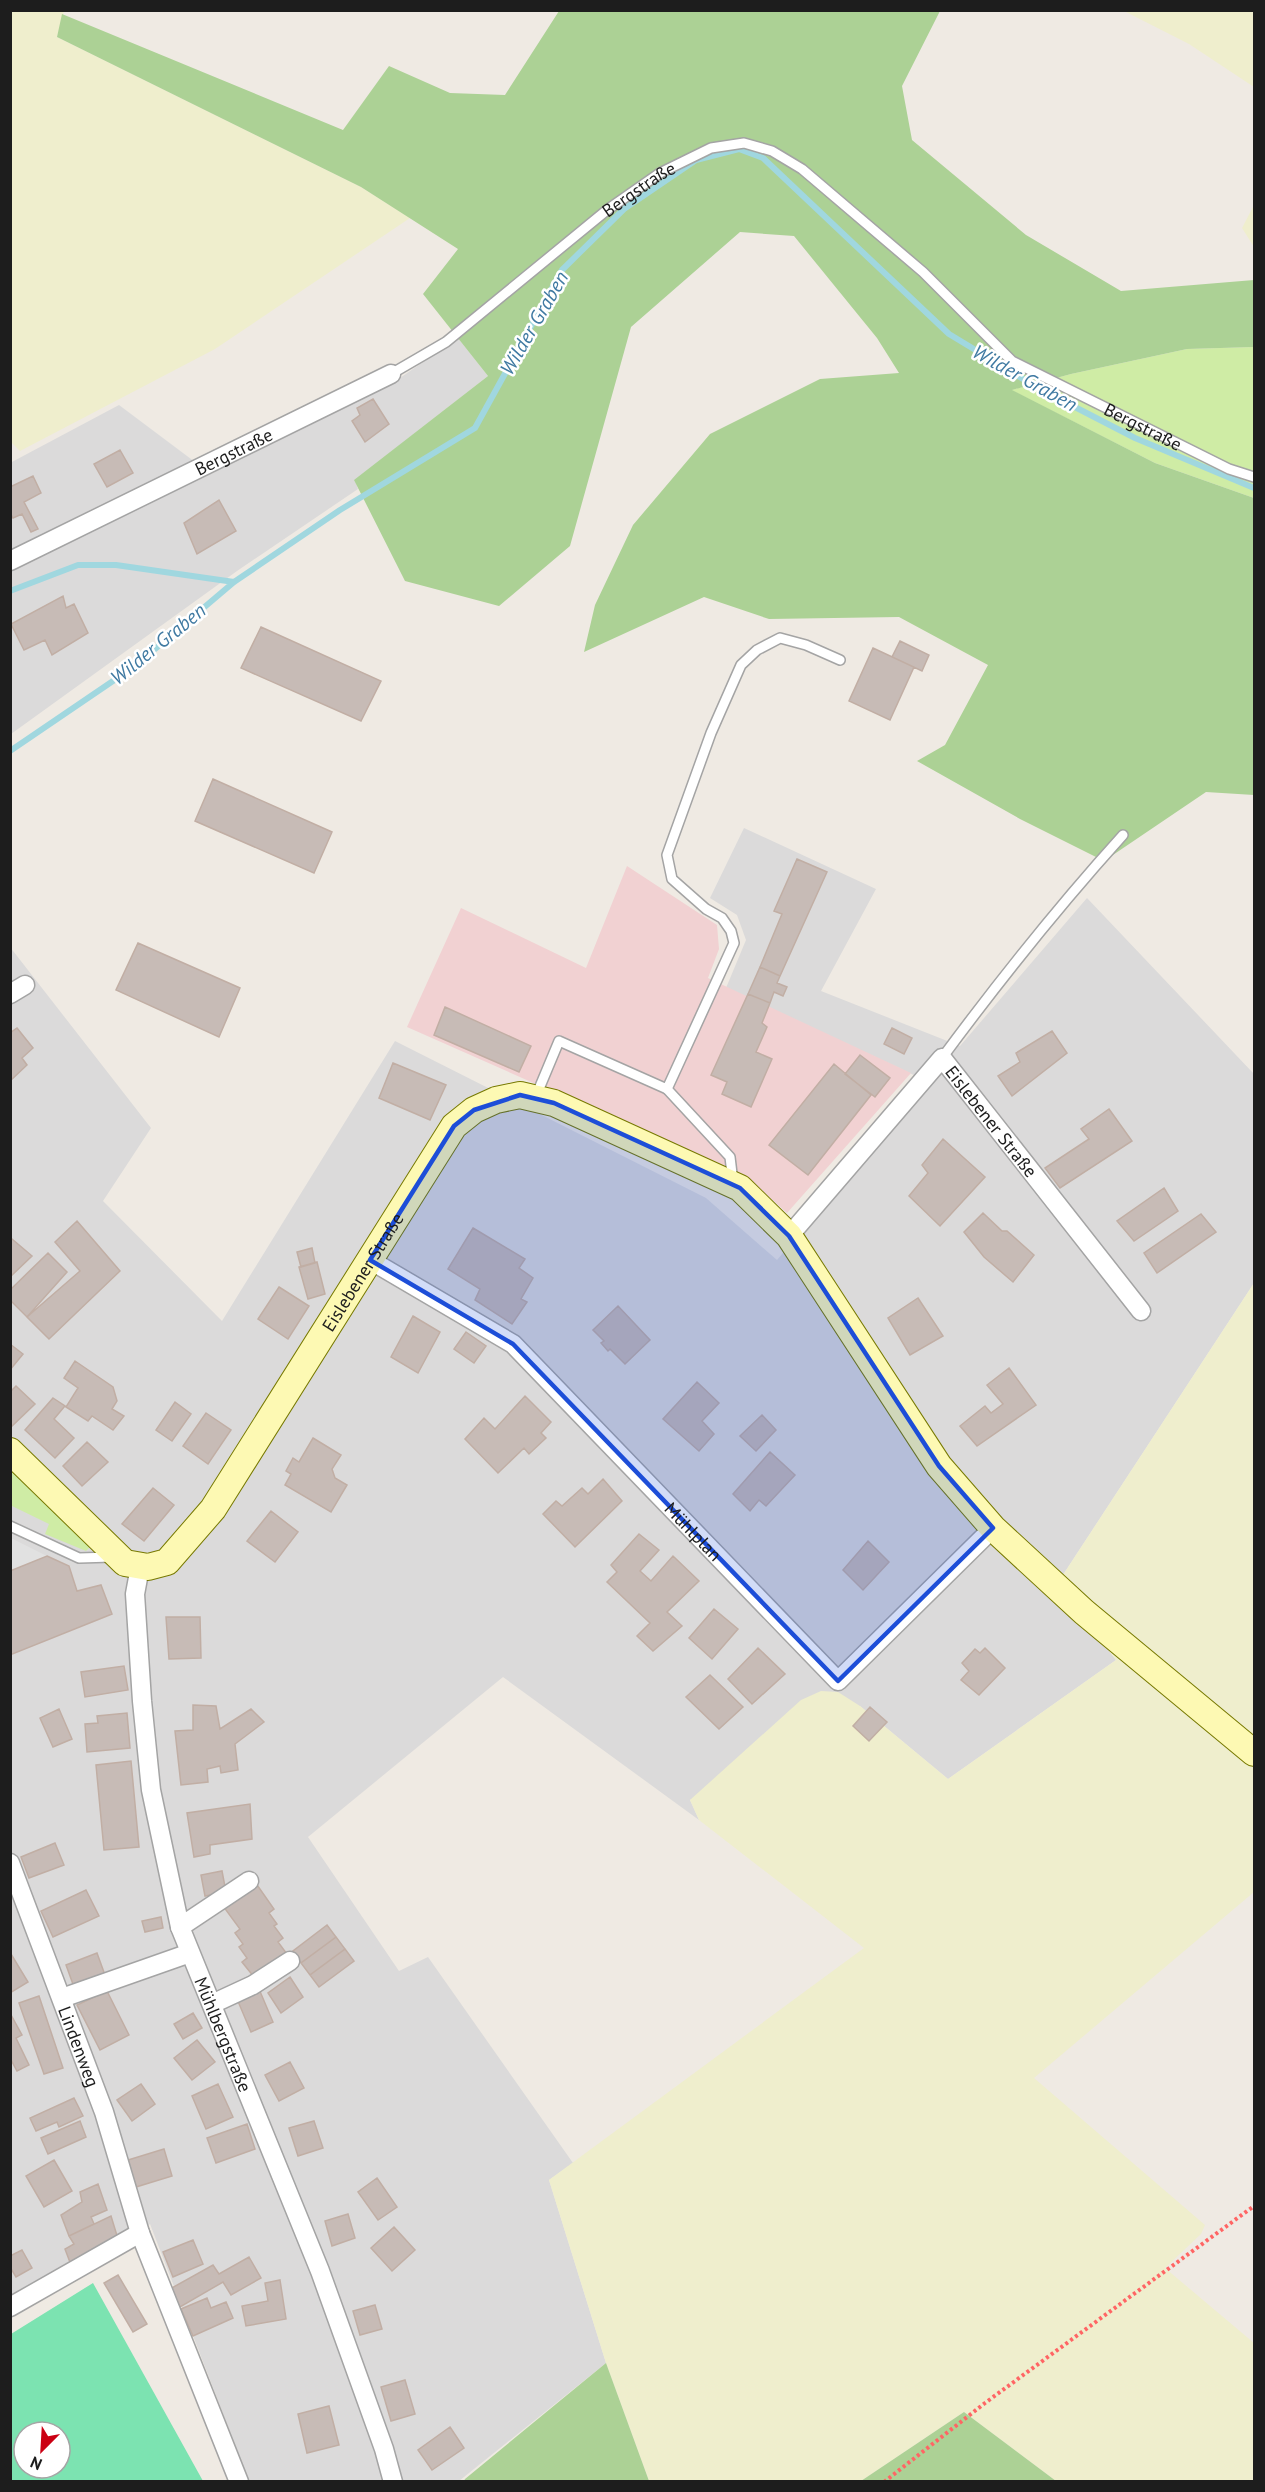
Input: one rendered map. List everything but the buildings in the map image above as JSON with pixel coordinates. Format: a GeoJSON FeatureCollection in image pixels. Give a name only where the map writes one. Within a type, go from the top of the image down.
{"type":"FeatureCollection","features":[{"type":"Feature","properties":{"kind":"main road","name":"Eislebener Straße"},"geometry":{"type":"LineString","coordinates":[[140,1568],[167,1562],[213,1509],[454,1126],[474,1110],[496,1100],[520,1095],[554,1103],[740,1188],[789,1236],[939,1467],[993,1528],[1084,1612],[1254,1753]]}},
{"type":"Feature","properties":{"kind":"main road"},"geometry":{"type":"LineString","coordinates":[[10,1451],[116,1556],[125,1563],[140,1568]]}},
{"type":"Feature","properties":{"kind":"street","name":"Bergstraße"},"geometry":{"type":"LineString","coordinates":[[10,561],[392,374]]}},
{"type":"Feature","properties":{"kind":"street","name":"Eislebener Straße"},"geometry":{"type":"LineString","coordinates":[[789,1236],[942,1058],[1141,1311]]}},
{"type":"Feature","properties":{"kind":"street","name":"Mühlplan"},"geometry":{"type":"LineString","coordinates":[[370,1260],[513,1344],[838,1681],[993,1528]]}},
{"type":"Feature","properties":{"kind":"street","name":"Mühlbergstraße"},"geometry":{"type":"LineString","coordinates":[[140,1568],[135,1594],[151,1790],[180,1927],[320,2271],[384,2449],[393,2481]]}},
{"type":"Feature","properties":{"kind":"street","name":"Lindenweg"},"geometry":{"type":"LineString","coordinates":[[10,1863],[104,2112],[140,2233],[239,2481]]}},
{"type":"Feature","properties":{"kind":"street"},"geometry":{"type":"LineString","coordinates":[[180,1927],[249,1881]]}},
{"type":"Feature","properties":{"kind":"street"},"geometry":{"type":"LineString","coordinates":[[62,1998],[190,1953]]}},
{"type":"Feature","properties":{"kind":"street"},"geometry":{"type":"LineString","coordinates":[[212,2004],[253,1985],[290,1961]]}},
{"type":"Feature","properties":{"kind":"street"},"geometry":{"type":"LineString","coordinates":[[10,2307],[140,2233]]}},
{"type":"Feature","properties":{"kind":"lane","name":"Bergstraße"},"geometry":{"type":"LineString","coordinates":[[392,374],[446,342],[607,210],[660,173],[711,148],[744,143],[772,151],[802,169],[923,272],[1012,361],[1219,464],[1254,477]]}},
{"type":"Feature","properties":{"kind":"lane"},"geometry":{"type":"LineString","coordinates":[[667,1089],[734,943],[722,918],[706,909],[672,879],[667,855],[711,733],[741,665],[757,650],[780,638],[806,645],[840,660]]}},
{"type":"Feature","properties":{"kind":"lane"},"geometry":{"type":"LineString","coordinates":[[942,1058],[1066,898],[1123,836]]}},
{"type":"Feature","properties":{"kind":"lane"},"geometry":{"type":"LineString","coordinates":[[535,1099],[559,1041],[667,1089],[730,1157],[734,1185]]}},
{"type":"Feature","properties":{"kind":"lane"},"geometry":{"type":"LineString","coordinates":[[10,1526],[79,1558],[116,1556]]}},
{"type":"Feature","properties":{"kind":"path"},"geometry":{"type":"LineString","coordinates":[[884,2481],[985,2403],[1254,2206]]}},
{"type":"Feature","properties":{"kind":"highlighted area"},"geometry":{"type":"Polygon","coordinates":[[[520,1095],[554,1103],[740,1188],[789,1236],[939,1466],[993,1528],[838,1681],[513,1344],[370,1260],[454,1126],[474,1110],[520,1095]]]}},
{"type":"Feature","properties":{"kind":"shaded area"},"geometry":{"type":"Polygon","coordinates":[[[458,338],[488,376],[355,480],[358,489],[237,571],[11,734],[10,463],[119,405],[211,474],[397,380],[458,338]]]}},
{"type":"Feature","properties":{"kind":"shaded area"},"geometry":{"type":"Polygon","coordinates":[[[744,828],[876,889],[821,991],[960,1046],[1087,898],[1254,1074],[1254,1283],[1057,1584],[1116,1660],[948,1779],[860,1706],[690,1800],[699,1820],[503,1677],[308,1837],[399,1971],[428,1957],[573,2163],[549,2180],[606,2363],[459,2481],[249,2481],[150,2224],[11,2306],[10,947],[151,1128],[103,1201],[222,1321],[395,1041],[706,1198],[777,1260],[929,1082],[726,988],[746,940],[737,915],[710,898],[744,828]]]}},
{"type":"Feature","properties":{"kind":"shaded area"},"geometry":{"type":"Polygon","coordinates":[[[627,866],[717,925],[719,949],[708,978],[911,1073],[787,1213],[748,1178],[407,1027],[461,908],[586,968],[627,866]]]}},
{"type":"Feature","properties":{"kind":"shaded area"},"geometry":{"type":"Polygon","coordinates":[[[11,1538],[47,1556],[11,1571],[11,1538]]]}},
{"type":"Feature","properties":{"kind":"green space"},"geometry":{"type":"Polygon","coordinates":[[[11,11],[64,11],[57,37],[361,187],[410,218],[215,349],[20,451],[11,442],[11,11]]]}},
{"type":"Feature","properties":{"kind":"green space"},"geometry":{"type":"Polygon","coordinates":[[[559,11],[940,11],[902,86],[912,140],[1026,235],[1121,291],[1254,280],[1254,347],[1187,349],[1071,374],[1012,390],[1155,463],[1254,498],[1254,795],[1206,792],[1104,861],[1020,819],[917,761],[945,745],[988,665],[899,617],[769,619],[704,597],[584,652],[595,605],[633,525],[710,434],[820,379],[899,373],[877,338],[794,236],[740,232],[631,327],[570,546],[499,606],[405,581],[354,480],[488,376],[423,294],[458,249],[361,187],[57,37],[62,14],[343,130],[389,66],[450,93],[505,95],[559,11]]]}},
{"type":"Feature","properties":{"kind":"green space"},"geometry":{"type":"Polygon","coordinates":[[[1124,11],[1254,11],[1254,87],[1189,44],[1124,11]]]}},
{"type":"Feature","properties":{"kind":"green space"},"geometry":{"type":"Polygon","coordinates":[[[1254,205],[1254,247],[1242,228],[1254,205]]]}},
{"type":"Feature","properties":{"kind":"green space"},"geometry":{"type":"Polygon","coordinates":[[[1254,347],[1254,498],[1155,463],[1011,390],[1071,374],[1187,349],[1254,347]]]}},
{"type":"Feature","properties":{"kind":"green space"},"geometry":{"type":"Polygon","coordinates":[[[1254,1283],[1254,1892],[1034,2078],[1205,2225],[1201,2234],[1165,2268],[1254,2343],[1254,2481],[1056,2481],[964,2412],[861,2481],[649,2481],[606,2363],[549,2180],[864,1948],[699,1820],[690,1800],[801,1700],[821,1691],[838,1692],[860,1706],[948,1779],[1116,1660],[1057,1584],[1254,1283]]]}},
{"type":"Feature","properties":{"kind":"green space"},"geometry":{"type":"Polygon","coordinates":[[[10,1464],[93,1544],[86,1551],[45,1534],[49,1524],[11,1507],[10,1464]]]}},
{"type":"Feature","properties":{"kind":"green space"},"geometry":{"type":"Polygon","coordinates":[[[93,2283],[203,2481],[11,2481],[11,2334],[93,2283]]]}},
{"type":"Feature","properties":{"kind":"green space"},"geometry":{"type":"Polygon","coordinates":[[[606,2363],[649,2481],[464,2481],[465,2479],[606,2363]]]}},
{"type":"Feature","properties":{"kind":"green space"},"geometry":{"type":"Polygon","coordinates":[[[964,2412],[1056,2481],[861,2481],[964,2412]]]}},
{"type":"Feature","properties":{"kind":"waterway","name":"Wilder Graben"},"geometry":{"type":"LineString","coordinates":[[10,751],[135,666],[234,582],[340,510],[475,428],[562,270],[624,209],[696,160],[739,149],[763,158],[949,334],[1038,388],[1135,438],[1254,488]]}},
{"type":"Feature","properties":{"kind":"waterway"},"geometry":{"type":"LineString","coordinates":[[10,591],[78,565],[116,565],[234,582]]}}]}
